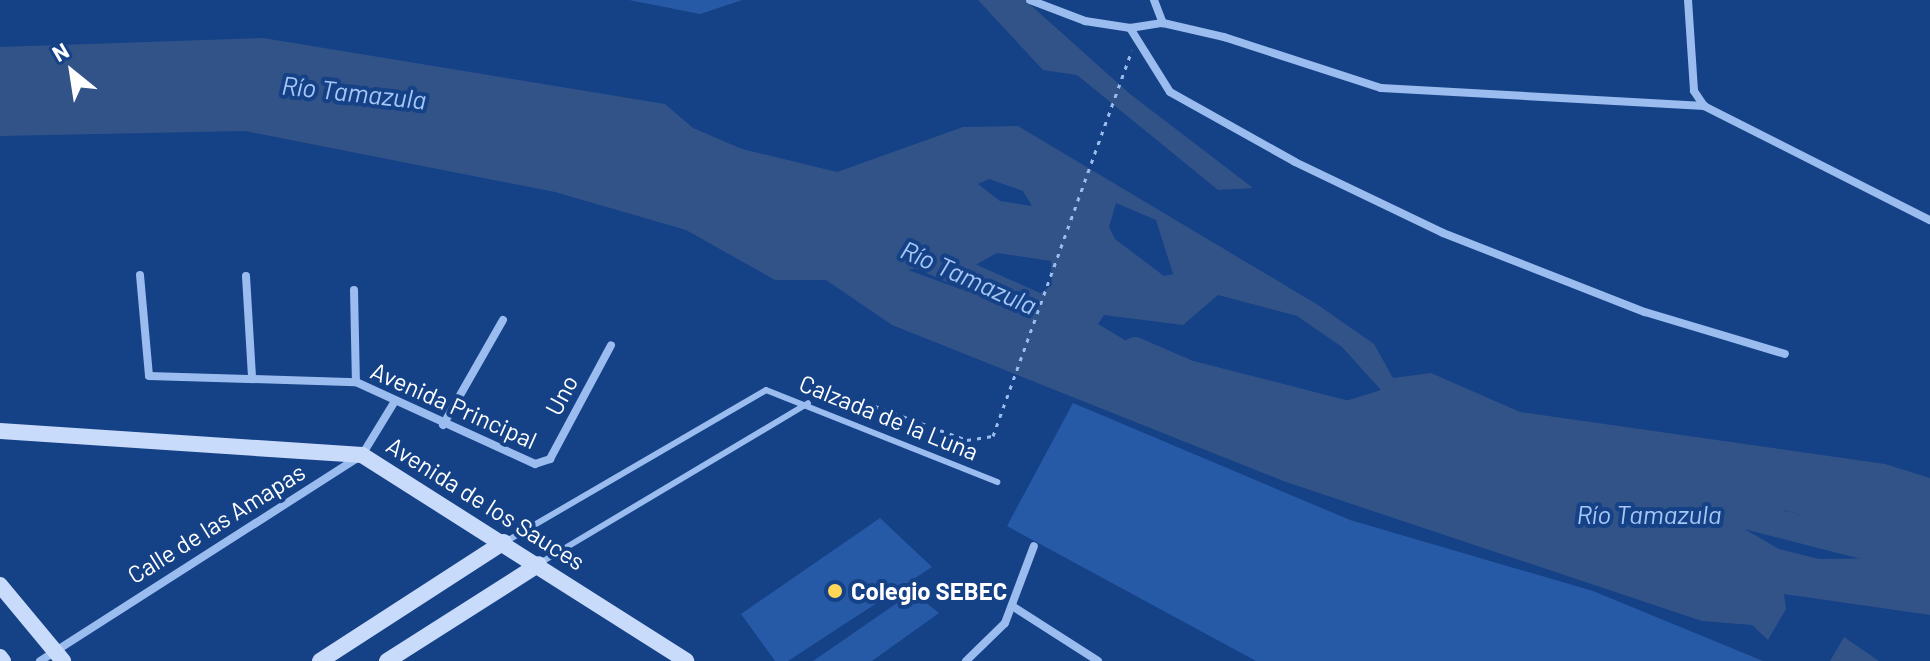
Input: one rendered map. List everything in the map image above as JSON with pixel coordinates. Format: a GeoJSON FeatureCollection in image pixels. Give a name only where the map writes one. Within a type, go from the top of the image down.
{"type":"FeatureCollection","features":[{"type":"Feature","properties":{"kind":"street"},"geometry":{"type":"LineString","coordinates":[[1030,0],[1130,28],[1163,23],[1381,88],[1704,106],[1930,220]]}},
{"type":"Feature","properties":{"kind":"street"},"geometry":{"type":"LineString","coordinates":[[1154,0],[1163,23]]}},
{"type":"Feature","properties":{"kind":"street"},"geometry":{"type":"LineString","coordinates":[[1688,0],[1694,91],[1704,106]]}},
{"type":"Feature","properties":{"kind":"street"},"geometry":{"type":"LineString","coordinates":[[1130,28],[1170,92],[1295,162],[1443,233],[1630,307],[1785,354]]}},
{"type":"Feature","properties":{"kind":"street","name":"Avenida Principal"},"geometry":{"type":"LineString","coordinates":[[140,275],[149,376],[252,376],[356,382],[443,425],[545,464]]}},
{"type":"Feature","properties":{"kind":"street"},"geometry":{"type":"LineString","coordinates":[[246,276],[252,376]]}},
{"type":"Feature","properties":{"kind":"street"},"geometry":{"type":"LineString","coordinates":[[354,290],[356,382]]}},
{"type":"Feature","properties":{"kind":"street"},"geometry":{"type":"LineString","coordinates":[[443,425],[503,320]]}},
{"type":"Feature","properties":{"kind":"street","name":"Uno"},"geometry":{"type":"LineString","coordinates":[[545,464],[611,345]]}},
{"type":"Feature","properties":{"kind":"street","name":"Calle de las Amapas"},"geometry":{"type":"LineString","coordinates":[[40,661],[59,656],[362,455],[395,401]]}},
{"type":"Feature","properties":{"kind":"street","name":"Avenida de los Sauces"},"geometry":{"type":"LineString","coordinates":[[0,431],[362,455],[539,564],[680,659]]}},
{"type":"Feature","properties":{"kind":"street"},"geometry":{"type":"LineString","coordinates":[[320,661],[504,542]]}},
{"type":"Feature","properties":{"kind":"street"},"geometry":{"type":"LineString","coordinates":[[966,661],[993,638],[1012,606],[1034,546]]}},
{"type":"Feature","properties":{"kind":"street"},"geometry":{"type":"LineString","coordinates":[[387,661],[539,564]]}},
{"type":"Feature","properties":{"kind":"street"},"geometry":{"type":"LineString","coordinates":[[0,585],[59,656]]}},
{"type":"Feature","properties":{"kind":"street"},"geometry":{"type":"LineString","coordinates":[[1012,606],[1098,661]]}},
{"type":"Feature","properties":{"kind":"lane","name":"Calzada de la Luna"},"geometry":{"type":"LineString","coordinates":[[504,542],[766,390],[808,403],[997,482]]}},
{"type":"Feature","properties":{"kind":"lane"},"geometry":{"type":"LineString","coordinates":[[539,564],[808,403]]}},
{"type":"Feature","properties":{"kind":"path"},"geometry":{"type":"LineString","coordinates":[[808,403],[837,392],[967,440],[993,436],[1130,54]]}},
{"type":"Feature","properties":{"kind":"shaded area"},"geometry":{"type":"Polygon","coordinates":[[[629,0],[742,0],[700,14],[629,0]]]}},
{"type":"Feature","properties":{"kind":"shaded area"},"geometry":{"type":"Polygon","coordinates":[[[1073,403],[1350,520],[1593,591],[1763,661],[1256,661],[1007,526],[1073,403]]]}},
{"type":"Feature","properties":{"kind":"shaded area","name":"Colegio SEBEC"},"geometry":{"type":"Polygon","coordinates":[[[880,518],[932,567],[788,661],[775,661],[741,614],[880,518]]]}},
{"type":"Feature","properties":{"kind":"shaded area","name":"Colegio SEBEC"},"geometry":{"type":"Polygon","coordinates":[[[913,592],[939,613],[872,661],[813,661],[913,592]]]}},
{"type":"Feature","properties":{"kind":"water"},"geometry":{"type":"Polygon","coordinates":[[[978,0],[1025,0],[1130,94],[1253,188],[1218,190],[1077,75],[1043,70],[978,0]]]}},
{"type":"Feature","properties":{"kind":"water","name":"Río Tamazula"},"geometry":{"type":"Polygon","coordinates":[[[263,38],[665,104],[693,128],[742,149],[837,172],[963,127],[1018,126],[1318,305],[1374,344],[1393,378],[1431,373],[1520,412],[1885,464],[1930,478],[1930,615],[1784,594],[1786,609],[1768,640],[1752,625],[1702,621],[1286,482],[892,325],[826,280],[775,280],[686,230],[555,192],[245,131],[0,136],[0,47],[263,38]],[[989,179],[978,184],[1000,201],[1032,206],[1023,191],[989,179]],[[1116,203],[1109,227],[1115,239],[1164,276],[1173,274],[1156,220],[1116,203]],[[997,253],[966,270],[940,264],[908,270],[1018,310],[1052,285],[1051,261],[997,253]],[[1218,295],[1183,325],[1104,315],[1098,324],[1187,377],[1304,414],[1381,390],[1342,347],[1297,316],[1218,295]],[[1784,510],[1750,512],[1734,523],[1779,549],[1819,559],[1895,558],[1859,532],[1784,510]]]}},
{"type":"Feature","properties":{"kind":"water"},"geometry":{"type":"Polygon","coordinates":[[[1844,637],[1879,661],[1830,661],[1844,637]]]}},
{"type":"Feature","properties":{"kind":"waterway","name":"Río Tamazula"},"geometry":{"type":"LineString","coordinates":[[905,248],[1064,319]]}},
{"type":"Feature","properties":{"kind":"waterway","name":"Río Tamazula"},"geometry":{"type":"LineString","coordinates":[[1135,351],[1188,374],[1367,420]]}},
{"type":"Feature","properties":{"kind":"waterway","name":"Río Tamazula"},"geometry":{"type":"LineString","coordinates":[[1710,506],[1930,562]]}},
{"type":"Feature","properties":{"kind":"place","name":"Colegio SEBEC"},"geometry":{"type":"Point","coordinates":[835,591]}}]}
